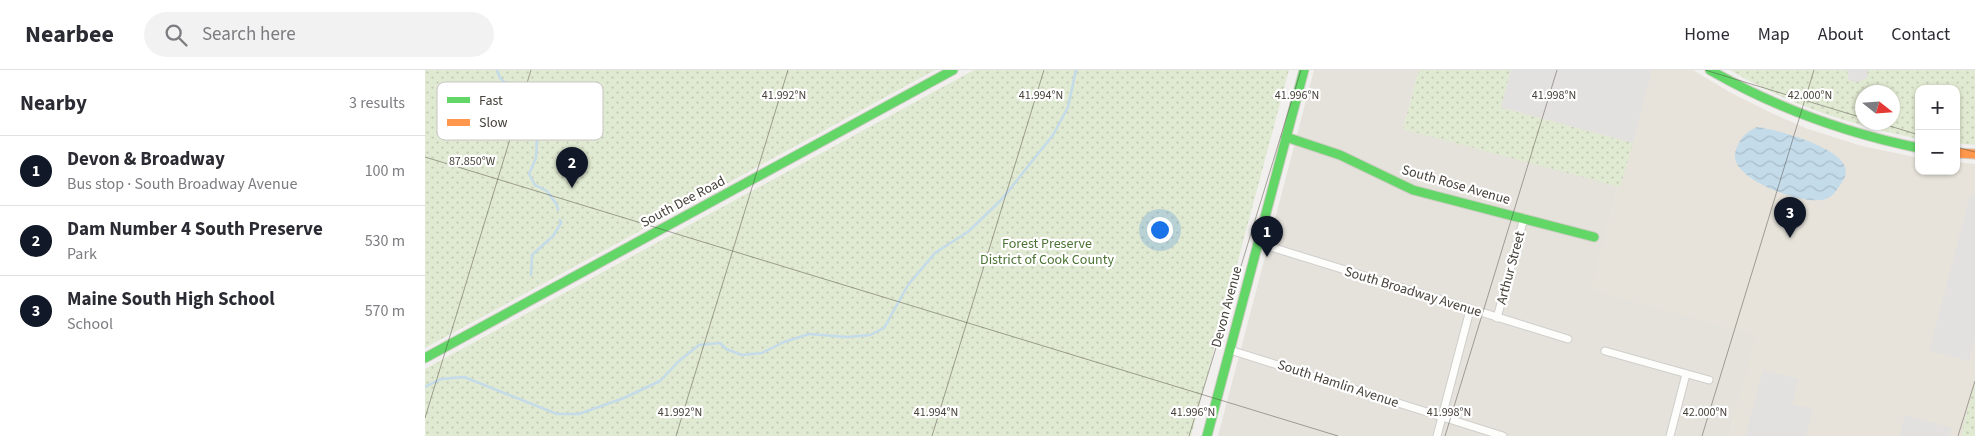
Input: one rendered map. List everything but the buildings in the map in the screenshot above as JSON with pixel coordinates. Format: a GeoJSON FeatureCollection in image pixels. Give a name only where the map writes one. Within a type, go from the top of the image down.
{"type":"FeatureCollection","features":[{"type":"Feature","properties":{"kind":"main road","name":"South Dee Road"},"geometry":{"type":"LineString","coordinates":[[425,358],[513,308],[825,141],[953,70]]}},
{"type":"Feature","properties":{"kind":"main road","name":"Devon Avenue"},"geometry":{"type":"LineString","coordinates":[[1207,436],[1304,70]]}},
{"type":"Feature","properties":{"kind":"main road"},"geometry":{"type":"LineString","coordinates":[[1710,70],[1770,102],[1817,122],[1883,142],[1915,147]]}},
{"type":"Feature","properties":{"kind":"main road","name":"South Rose Avenue"},"geometry":{"type":"LineString","coordinates":[[1286,137],[1340,154],[1413,190],[1594,237]]}},
{"type":"Feature","properties":{"kind":"main road"},"geometry":{"type":"LineString","coordinates":[[1960,153],[1975,154]]}},
{"type":"Feature","properties":{"kind":"street","name":"Arthur Street"},"geometry":{"type":"LineString","coordinates":[[1497,318],[1524,218]]}},
{"type":"Feature","properties":{"kind":"street","name":"South Broadway Avenue"},"geometry":{"type":"LineString","coordinates":[[1258,244],[1568,340]]}},
{"type":"Feature","properties":{"kind":"street"},"geometry":{"type":"LineString","coordinates":[[1437,436],[1470,310]]}},
{"type":"Feature","properties":{"kind":"street","name":"South Hamlin Avenue"},"geometry":{"type":"LineString","coordinates":[[1230,350],[1503,436]]}},
{"type":"Feature","properties":{"kind":"street"},"geometry":{"type":"LineString","coordinates":[[1605,351],[1709,380]]}},
{"type":"Feature","properties":{"kind":"street"},"geometry":{"type":"LineString","coordinates":[[1670,436],[1686,374]]}},
{"type":"Feature","properties":{"kind":"shaded area"},"geometry":{"type":"Polygon","coordinates":[[[1314,70],[1413,70],[1418,72],[1403,129],[1618,186],[1592,289],[1756,335],[1729,436],[1218,436],[1314,70]]]}},
{"type":"Feature","properties":{"kind":"shaded area"},"geometry":{"type":"Polygon","coordinates":[[[1413,70],[1693,70],[1731,93],[1808,129],[1862,146],[1915,157],[1915,175],[1960,175],[1960,162],[1975,164],[1975,436],[1729,436],[1755,335],[1591,290],[1618,186],[1403,129],[1418,72],[1413,70]]]}},
{"type":"Feature","properties":{"kind":"shaded area"},"geometry":{"type":"Polygon","coordinates":[[[1511,70],[1652,70],[1633,143],[1501,107],[1511,70]]]}},
{"type":"Feature","properties":{"kind":"shaded area"},"geometry":{"type":"Polygon","coordinates":[[[1847,70],[1867,70],[1868,77],[1859,82],[1849,81],[1847,70]]]}},
{"type":"Feature","properties":{"kind":"shaded area"},"geometry":{"type":"Polygon","coordinates":[[[1970,195],[1975,196],[1975,339],[1969,361],[1929,351],[1970,195]]]}},
{"type":"Feature","properties":{"kind":"shaded area"},"geometry":{"type":"Polygon","coordinates":[[[1763,370],[1799,379],[1792,404],[1813,409],[1806,436],[1745,436],[1763,370]]]}},
{"type":"Feature","properties":{"kind":"shaded area"},"geometry":{"type":"Polygon","coordinates":[[[1905,415],[1952,428],[1950,436],[1899,436],[1905,415]]]}},
{"type":"Feature","properties":{"kind":"green space"},"geometry":{"type":"Polygon","coordinates":[[[425,70],[935,70],[425,348],[425,70]]]}},
{"type":"Feature","properties":{"kind":"green space","name":"Forest Preserve District of Cook County"},"geometry":{"type":"Polygon","coordinates":[[[974,70],[1289,70],[1191,436],[425,436],[425,369],[974,70]]]}},
{"type":"Feature","properties":{"kind":"green space"},"geometry":{"type":"Polygon","coordinates":[[[1419,70],[1511,70],[1501,108],[1633,143],[1620,187],[1403,129],[1419,70]]]}},
{"type":"Feature","properties":{"kind":"green space"},"geometry":{"type":"Polygon","coordinates":[[[1730,70],[1975,70],[1975,145],[1960,143],[1960,85],[1915,85],[1915,138],[1882,130],[1900,130],[1900,85],[1855,85],[1855,123],[1798,104],[1730,70]]]}},
{"type":"Feature","properties":{"kind":"green space"},"geometry":{"type":"Polygon","coordinates":[[[1975,382],[1975,436],[1961,436],[1975,382]]]}},
{"type":"Feature","properties":{"kind":"water"},"geometry":{"type":"Polygon","coordinates":[[[1757,127],[1792,135],[1820,146],[1840,160],[1845,167],[1846,173],[1843,181],[1829,197],[1822,200],[1809,200],[1778,192],[1756,181],[1739,167],[1735,159],[1735,152],[1743,137],[1757,127]]]}},
{"type":"Feature","properties":{"kind":"waterway"},"geometry":{"type":"LineString","coordinates":[[497,70],[500,78],[504,82]]}},
{"type":"Feature","properties":{"kind":"waterway"},"geometry":{"type":"LineString","coordinates":[[425,387],[441,379],[464,377],[557,414],[579,414],[624,398],[660,381],[679,361],[699,345],[720,343],[726,349],[742,355],[762,353],[784,342],[809,334],[847,337],[870,335],[884,328],[908,285],[935,253],[969,231],[1002,199],[1053,135],[1068,107],[1076,70]]}},
{"type":"Feature","properties":{"kind":"waterway"},"geometry":{"type":"LineString","coordinates":[[537,140],[536,158],[529,174],[535,185],[547,191],[557,205],[558,210]]}},
{"type":"Feature","properties":{"kind":"waterway"},"geometry":{"type":"LineString","coordinates":[[531,275],[532,255],[553,236],[561,223],[560,220]]}},
{"type":"Feature","properties":{"kind":"traffic: fast"},"geometry":{"type":"LineString","coordinates":[[425,358],[953,70]]}},
{"type":"Feature","properties":{"kind":"traffic: fast"},"geometry":{"type":"LineString","coordinates":[[1207,436],[1304,70]]}},
{"type":"Feature","properties":{"kind":"traffic: fast"},"geometry":{"type":"LineString","coordinates":[[1710,70],[1760,96],[1811,118],[1864,135],[1915,147]]}},
{"type":"Feature","properties":{"kind":"traffic: fast"},"geometry":{"type":"LineString","coordinates":[[1286,137],[1340,155],[1413,190],[1594,237]]}},
{"type":"Feature","properties":{"kind":"traffic: slow"},"geometry":{"type":"LineString","coordinates":[[1960,153],[1975,154]]}},
{"type":"Feature","properties":{"kind":"place","name":"Dam Number 4 South Preserve"},"geometry":{"type":"Point","coordinates":[572,188]}},
{"type":"Feature","properties":{"kind":"place","name":"Maine South High School"},"geometry":{"type":"Point","coordinates":[1790,238]}},
{"type":"Feature","properties":{"kind":"place","name":"Devon & Broadway"},"geometry":{"type":"Point","coordinates":[1267,257]}}]}
